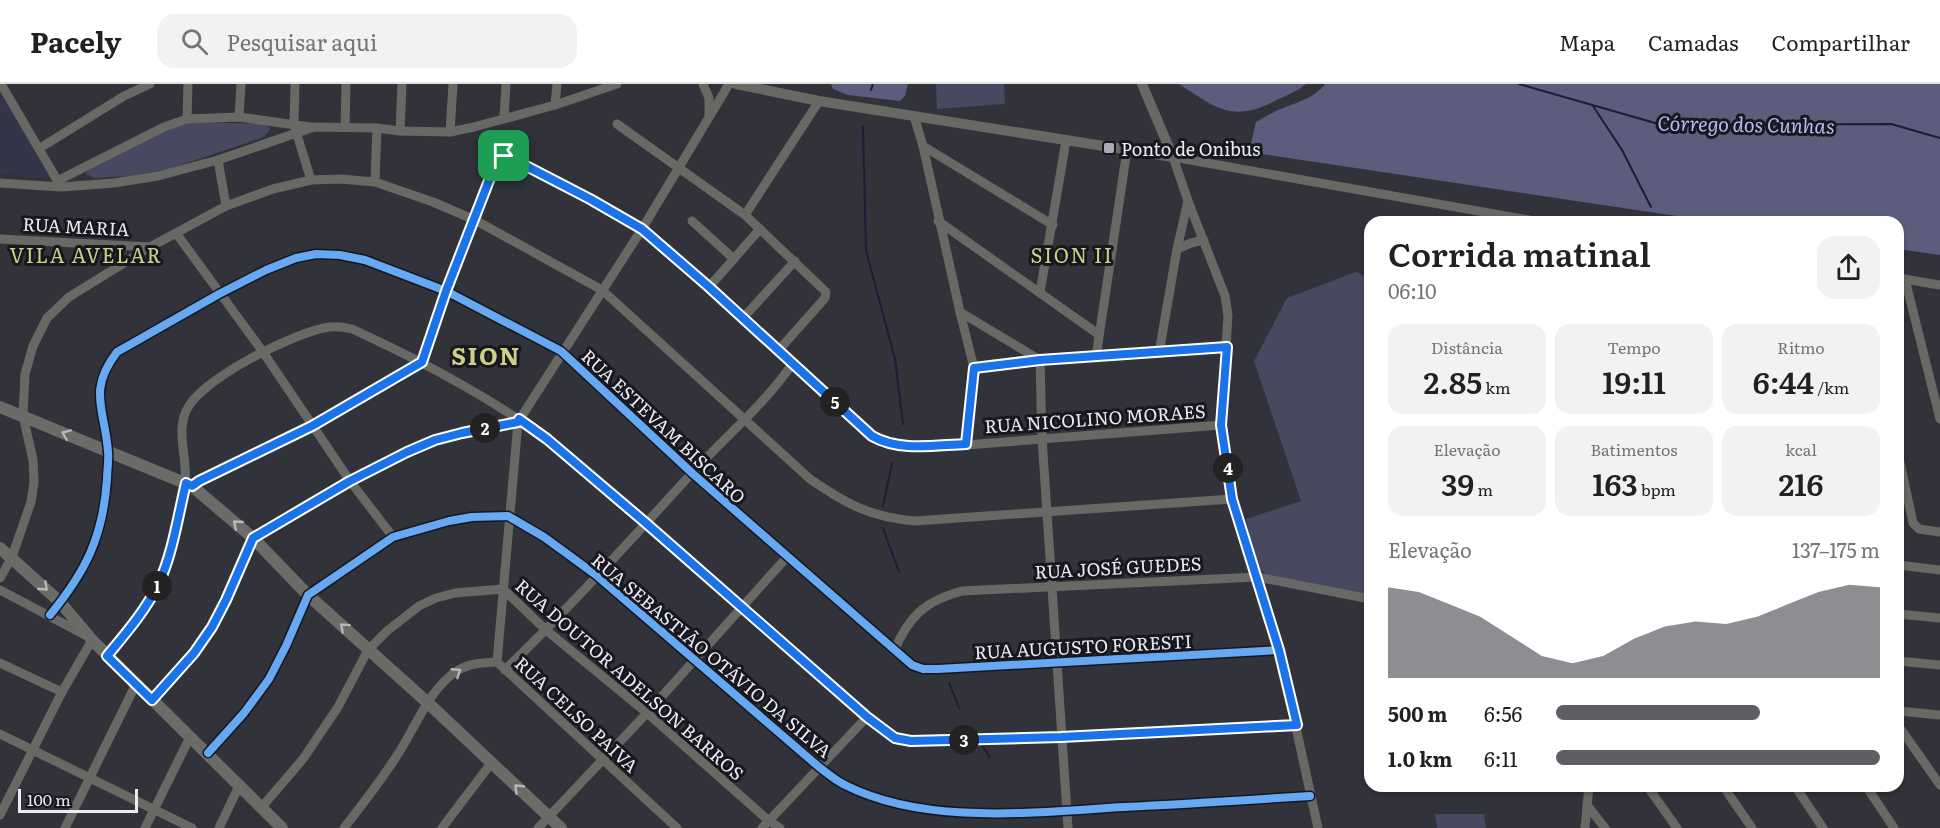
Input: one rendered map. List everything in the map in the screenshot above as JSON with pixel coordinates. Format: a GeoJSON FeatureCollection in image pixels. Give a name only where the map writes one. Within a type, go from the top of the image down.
{"type":"FeatureCollection","features":[{"type":"Feature","properties":{"kind":"main road"},"geometry":{"type":"LineString","coordinates":[[0,407],[189,484],[253,538],[308,595],[428,703],[561,828]]}},
{"type":"Feature","properties":{"kind":"main road"},"geometry":{"type":"LineString","coordinates":[[0,548],[60,602],[90,639],[282,828]]}},
{"type":"Feature","properties":{"kind":"street"},"geometry":{"type":"LineString","coordinates":[[1,84],[59,184]]}},
{"type":"Feature","properties":{"kind":"street"},"geometry":{"type":"LineString","coordinates":[[40,148],[124,96],[150,84]]}},
{"type":"Feature","properties":{"kind":"street"},"geometry":{"type":"LineString","coordinates":[[187,119],[188,84]]}},
{"type":"Feature","properties":{"kind":"street"},"geometry":{"type":"LineString","coordinates":[[239,117],[241,84]]}},
{"type":"Feature","properties":{"kind":"street"},"geometry":{"type":"LineString","coordinates":[[295,84],[295,129],[311,180]]}},
{"type":"Feature","properties":{"kind":"street"},"geometry":{"type":"LineString","coordinates":[[345,127],[346,84]]}},
{"type":"Feature","properties":{"kind":"street"},"geometry":{"type":"LineString","coordinates":[[400,132],[402,84]]}},
{"type":"Feature","properties":{"kind":"street"},"geometry":{"type":"LineString","coordinates":[[450,132],[453,84]]}},
{"type":"Feature","properties":{"kind":"street"},"geometry":{"type":"LineString","coordinates":[[504,118],[506,84]]}},
{"type":"Feature","properties":{"kind":"street"},"geometry":{"type":"LineString","coordinates":[[555,105],[557,84]]}},
{"type":"Feature","properties":{"kind":"street"},"geometry":{"type":"LineString","coordinates":[[0,183],[114,183],[158,176],[218,160],[295,129],[345,127],[377,128],[400,132],[450,132],[555,105],[617,84]]}},
{"type":"Feature","properties":{"kind":"street"},"geometry":{"type":"LineString","coordinates":[[703,84],[709,98],[709,118]]}},
{"type":"Feature","properties":{"kind":"street"},"geometry":{"type":"LineString","coordinates":[[497,662],[518,420],[642,229],[729,84]]}},
{"type":"Feature","properties":{"kind":"street"},"geometry":{"type":"LineString","coordinates":[[736,84],[819,101],[1173,157],[1495,216]]}},
{"type":"Feature","properties":{"kind":"street"},"geometry":{"type":"LineString","coordinates":[[1142,84],[1173,157],[1225,296],[1228,316],[1221,425],[1232,499],[1279,650],[1318,828]]}},
{"type":"Feature","properties":{"kind":"street"},"geometry":{"type":"LineString","coordinates":[[745,215],[819,101]]}},
{"type":"Feature","properties":{"kind":"street"},"geometry":{"type":"LineString","coordinates":[[914,116],[923,146],[938,221],[974,368],[966,444]]}},
{"type":"Feature","properties":{"kind":"street"},"geometry":{"type":"LineString","coordinates":[[59,184],[164,127],[187,119],[239,117],[295,129]]}},
{"type":"Feature","properties":{"kind":"street"},"geometry":{"type":"LineString","coordinates":[[617,124],[745,215],[826,292],[825,298],[778,351]]}},
{"type":"Feature","properties":{"kind":"street"},"geometry":{"type":"LineString","coordinates":[[375,182],[377,128]]}},
{"type":"Feature","properties":{"kind":"street"},"geometry":{"type":"LineString","coordinates":[[1040,292],[1066,141]]}},
{"type":"Feature","properties":{"kind":"street"},"geometry":{"type":"LineString","coordinates":[[923,146],[1053,225]]}},
{"type":"Feature","properties":{"kind":"street"},"geometry":{"type":"LineString","coordinates":[[1096,357],[1127,150]]}},
{"type":"Feature","properties":{"kind":"street","name":"RUA NICOLINO MORAES"},"geometry":{"type":"LineString","coordinates":[[476,220],[497,160],[507,156],[590,199],[642,229],[872,436],[885,443],[902,446],[966,444],[1221,425]]}},
{"type":"Feature","properties":{"kind":"street"},"geometry":{"type":"LineString","coordinates":[[218,160],[226,206]]}},
{"type":"Feature","properties":{"kind":"street"},"geometry":{"type":"LineString","coordinates":[[0,578],[12,557],[31,502],[34,482],[33,460],[23,416],[25,374],[33,346],[47,318],[69,297],[150,247],[226,206],[273,189],[311,180],[341,179],[375,182],[476,220],[602,290],[810,478],[838,499],[863,511],[915,521],[1232,499]]}},
{"type":"Feature","properties":{"kind":"street"},"geometry":{"type":"LineString","coordinates":[[1159,353],[1177,249],[1188,201]]}},
{"type":"Feature","properties":{"kind":"street"},"geometry":{"type":"LineString","coordinates":[[189,484],[312,426],[422,362],[446,291],[476,220]]}},
{"type":"Feature","properties":{"kind":"street"},"geometry":{"type":"LineString","coordinates":[[692,220],[734,259]]}},
{"type":"Feature","properties":{"kind":"street"},"geometry":{"type":"LineString","coordinates":[[938,221],[1098,334]]}},
{"type":"Feature","properties":{"kind":"street"},"geometry":{"type":"LineString","coordinates":[[709,287],[760,229]]}},
{"type":"Feature","properties":{"kind":"street"},"geometry":{"type":"LineString","coordinates":[[176,233],[263,352],[350,481],[393,537]]}},
{"type":"Feature","properties":{"kind":"street","name":"RUA MARIA"},"geometry":{"type":"LineString","coordinates":[[0,238],[150,247]]}},
{"type":"Feature","properties":{"kind":"street"},"geometry":{"type":"LineString","coordinates":[[1177,249],[1204,240]]}},
{"type":"Feature","properties":{"kind":"street","name":"RUA ESTEVAM BISCARO"},"geometry":{"type":"LineString","coordinates":[[50,615],[86,564],[98,537],[105,505],[108,452],[100,403],[100,384],[106,367],[117,352],[266,270],[296,258],[316,254],[340,255],[365,260],[446,291],[561,351],[692,473],[894,651]]}},
{"type":"Feature","properties":{"kind":"street"},"geometry":{"type":"LineString","coordinates":[[743,318],[795,261]]}},
{"type":"Feature","properties":{"kind":"street"},"geometry":{"type":"LineString","coordinates":[[1904,279],[1940,285]]}},
{"type":"Feature","properties":{"kind":"street"},"geometry":{"type":"LineString","coordinates":[[1904,289],[1940,419]]}},
{"type":"Feature","properties":{"kind":"street"},"geometry":{"type":"LineString","coordinates":[[960,312],[1040,360]]}},
{"type":"Feature","properties":{"kind":"street"},"geometry":{"type":"LineString","coordinates":[[107,656],[141,614],[159,583],[168,556],[189,484],[182,427],[191,401],[216,381],[263,352],[304,334],[327,327],[340,326],[352,329],[422,362],[547,439],[867,717],[895,738],[911,741],[1061,737],[1297,725]]}},
{"type":"Feature","properties":{"kind":"street"},"geometry":{"type":"LineString","coordinates":[[974,368],[1040,360],[1227,347]]}},
{"type":"Feature","properties":{"kind":"street"},"geometry":{"type":"LineString","coordinates":[[1040,360],[1042,438],[1068,828]]}},
{"type":"Feature","properties":{"kind":"street"},"geometry":{"type":"LineString","coordinates":[[504,670],[546,630],[596,574],[647,524],[692,473],[745,419],[792,363]]}},
{"type":"Feature","properties":{"kind":"street"},"geometry":{"type":"LineString","coordinates":[[152,700],[194,653],[212,627],[253,538],[350,481],[435,440],[518,420]]}},
{"type":"Feature","properties":{"kind":"street"},"geometry":{"type":"LineString","coordinates":[[1904,479],[1914,523],[1919,529],[1940,532]]}},
{"type":"Feature","properties":{"kind":"street"},"geometry":{"type":"LineString","coordinates":[[207,753],[244,713],[269,679],[308,595],[393,537],[449,521],[471,517],[508,516]]}},
{"type":"Feature","properties":{"kind":"street","name":"RUA SEBASTIÃO OTÁVIO DA SILVA"},"geometry":{"type":"LineString","coordinates":[[508,516],[544,537],[596,574],[819,767],[844,785],[868,795],[914,807],[964,813],[1067,811],[1310,796]]}},
{"type":"Feature","properties":{"kind":"street"},"geometry":{"type":"LineString","coordinates":[[538,828],[647,713],[786,557]]}},
{"type":"Feature","properties":{"kind":"street"},"geometry":{"type":"LineString","coordinates":[[1904,566],[1940,570]]}},
{"type":"Feature","properties":{"kind":"street","name":"RUA JOSÉ GUEDES"},"geometry":{"type":"LineString","coordinates":[[894,651],[911,620],[927,605],[942,596],[962,591],[1257,577],[1364,598]]}},
{"type":"Feature","properties":{"kind":"street"},"geometry":{"type":"LineString","coordinates":[[0,590],[50,615],[90,639],[1,811]]}},
{"type":"Feature","properties":{"kind":"street","name":"RUA DOUTOR ADELSON BARROS"},"geometry":{"type":"LineString","coordinates":[[261,808],[303,759],[338,707],[368,650],[387,631],[419,606],[454,593],[503,590],[546,630],[647,713],[765,824],[780,828]]}},
{"type":"Feature","properties":{"kind":"street"},"geometry":{"type":"LineString","coordinates":[[1904,615],[1940,618]]}},
{"type":"Feature","properties":{"kind":"street","name":"RUA AUGUSTO FORESTI"},"geometry":{"type":"LineString","coordinates":[[894,651],[912,665],[923,669],[1279,650]]}},
{"type":"Feature","properties":{"kind":"street","name":"RUA CELSO PAIVA"},"geometry":{"type":"LineString","coordinates":[[344,828],[397,756],[443,682],[455,672],[478,663],[497,662],[676,828]]}},
{"type":"Feature","properties":{"kind":"street"},"geometry":{"type":"LineString","coordinates":[[1904,662],[1940,665]]}},
{"type":"Feature","properties":{"kind":"street"},"geometry":{"type":"LineString","coordinates":[[0,663],[62,692]]}},
{"type":"Feature","properties":{"kind":"street"},"geometry":{"type":"LineString","coordinates":[[65,828],[136,684]]}},
{"type":"Feature","properties":{"kind":"street"},"geometry":{"type":"LineString","coordinates":[[1904,712],[1940,715]]}},
{"type":"Feature","properties":{"kind":"street"},"geometry":{"type":"LineString","coordinates":[[765,824],[867,717]]}},
{"type":"Feature","properties":{"kind":"street"},"geometry":{"type":"LineString","coordinates":[[0,734],[192,828]]}},
{"type":"Feature","properties":{"kind":"street"},"geometry":{"type":"LineString","coordinates":[[1904,734],[1940,785]]}},
{"type":"Feature","properties":{"kind":"street"},"geometry":{"type":"LineString","coordinates":[[145,828],[190,737]]}},
{"type":"Feature","properties":{"kind":"street"},"geometry":{"type":"LineString","coordinates":[[442,828],[492,762]]}},
{"type":"Feature","properties":{"kind":"street"},"geometry":{"type":"LineString","coordinates":[[219,828],[239,786]]}},
{"type":"Feature","properties":{"kind":"street"},"geometry":{"type":"LineString","coordinates":[[1586,828],[1588,792]]}},
{"type":"Feature","properties":{"kind":"street"},"geometry":{"type":"LineString","coordinates":[[1651,792],[1677,828]]}},
{"type":"Feature","properties":{"kind":"street"},"geometry":{"type":"LineString","coordinates":[[1727,792],[1752,828]]}},
{"type":"Feature","properties":{"kind":"street"},"geometry":{"type":"LineString","coordinates":[[1799,792],[1823,828]]}},
{"type":"Feature","properties":{"kind":"street"},"geometry":{"type":"LineString","coordinates":[[1870,792],[1894,828]]}},
{"type":"Feature","properties":{"kind":"street"},"geometry":{"type":"LineString","coordinates":[[1587,805],[1605,828]]}},
{"type":"Feature","properties":{"kind":"shaded area"},"geometry":{"type":"Polygon","coordinates":[[[831,84],[908,84],[905,96],[900,101],[848,95],[833,89],[831,84]]]}},
{"type":"Feature","properties":{"kind":"shaded area"},"geometry":{"type":"Polygon","coordinates":[[[936,84],[1004,84],[1005,104],[937,109],[936,84]]]}},
{"type":"Feature","properties":{"kind":"shaded area"},"geometry":{"type":"Polygon","coordinates":[[[1179,84],[1306,84],[1262,107],[1237,112],[1215,106],[1179,84]]]}},
{"type":"Feature","properties":{"kind":"shaded area"},"geometry":{"type":"Polygon","coordinates":[[[1325,84],[1940,84],[1940,255],[1904,250],[1904,216],[1677,216],[1249,152],[1256,122],[1310,97],[1325,84]]]}},
{"type":"Feature","properties":{"kind":"shaded area"},"geometry":{"type":"Polygon","coordinates":[[[0,90],[52,179],[0,174],[0,90]]]}},
{"type":"Feature","properties":{"kind":"shaded area"},"geometry":{"type":"Polygon","coordinates":[[[194,122],[263,124],[270,130],[264,137],[169,169],[129,176],[94,178],[86,174],[88,170],[165,130],[194,122]]]}},
{"type":"Feature","properties":{"kind":"shaded area"},"geometry":{"type":"Polygon","coordinates":[[[1356,272],[1364,276],[1364,595],[1267,575],[1257,565],[1254,558],[1246,519],[1301,501],[1254,361],[1287,298],[1356,272]]]}},
{"type":"Feature","properties":{"kind":"shaded area"},"geometry":{"type":"Polygon","coordinates":[[[1435,814],[1484,814],[1486,828],[1437,828],[1435,814]]]}},
{"type":"Feature","properties":{"kind":"waterway"},"geometry":{"type":"LineString","coordinates":[[871,90],[873,84]]}},
{"type":"Feature","properties":{"kind":"waterway","name":"Córrego dos Cunhas"},"geometry":{"type":"LineString","coordinates":[[1519,84],[1662,125],[1891,124],[1940,138]]}},
{"type":"Feature","properties":{"kind":"waterway"},"geometry":{"type":"LineString","coordinates":[[1593,106],[1622,150],[1651,207]]}},
{"type":"Feature","properties":{"kind":"waterway"},"geometry":{"type":"LineString","coordinates":[[863,126],[866,251],[895,359],[903,424]]}},
{"type":"Feature","properties":{"kind":"waterway"},"geometry":{"type":"LineString","coordinates":[[883,506],[892,463]]}},
{"type":"Feature","properties":{"kind":"waterway"},"geometry":{"type":"LineString","coordinates":[[883,528],[899,572]]}},
{"type":"Feature","properties":{"kind":"waterway"},"geometry":{"type":"LineString","coordinates":[[949,683],[959,708]]}},
{"type":"Feature","properties":{"kind":"waterway"},"geometry":{"type":"LineString","coordinates":[[983,747],[990,757]]}},
{"type":"Feature","properties":{"kind":"cycle path"},"geometry":{"type":"LineString","coordinates":[[50,615],[83,568],[97,536],[105,500],[108,455],[100,389],[108,366],[117,352],[266,270],[296,258],[316,254],[340,255],[365,260],[446,291],[561,351],[692,473],[912,665],[923,669],[938,669],[1279,650]]}},
{"type":"Feature","properties":{"kind":"cycle path"},"geometry":{"type":"LineString","coordinates":[[208,753],[244,713],[269,679],[308,595],[393,537],[449,521],[472,517],[508,516],[544,537],[596,575],[828,774],[845,785],[877,798],[946,811],[1018,813],[1310,796]]}},
{"type":"Feature","properties":{"kind":"place","name":"Ponto de Onibus"},"geometry":{"type":"Point","coordinates":[1109,148]}},
{"type":"Feature","properties":{"kind":"district","name":"VILA AVELAR"},"geometry":{"type":"Point","coordinates":[86,254]}},
{"type":"Feature","properties":{"kind":"district","name":"SION II"},"geometry":{"type":"Point","coordinates":[1072,254]}},
{"type":"Feature","properties":{"kind":"district","name":"SION"},"geometry":{"type":"Point","coordinates":[486,354]}},
{"type":"Feature","properties":{"kind":"route"},"geometry":{"type":"LineString","coordinates":[[504,156],[590,199],[642,229],[872,436],[885,443],[902,446],[966,444],[974,368],[1040,360],[1227,347],[1221,425],[1232,499],[1279,650],[1297,725],[1061,737],[911,741],[895,738],[867,717],[547,439],[519,419],[518,422],[435,440],[407,452],[350,481],[253,538],[212,627],[194,653],[152,700],[107,656],[141,614],[159,583],[186,483],[192,486],[312,426],[422,362],[446,291],[476,220],[497,160],[504,156]]}}]}
